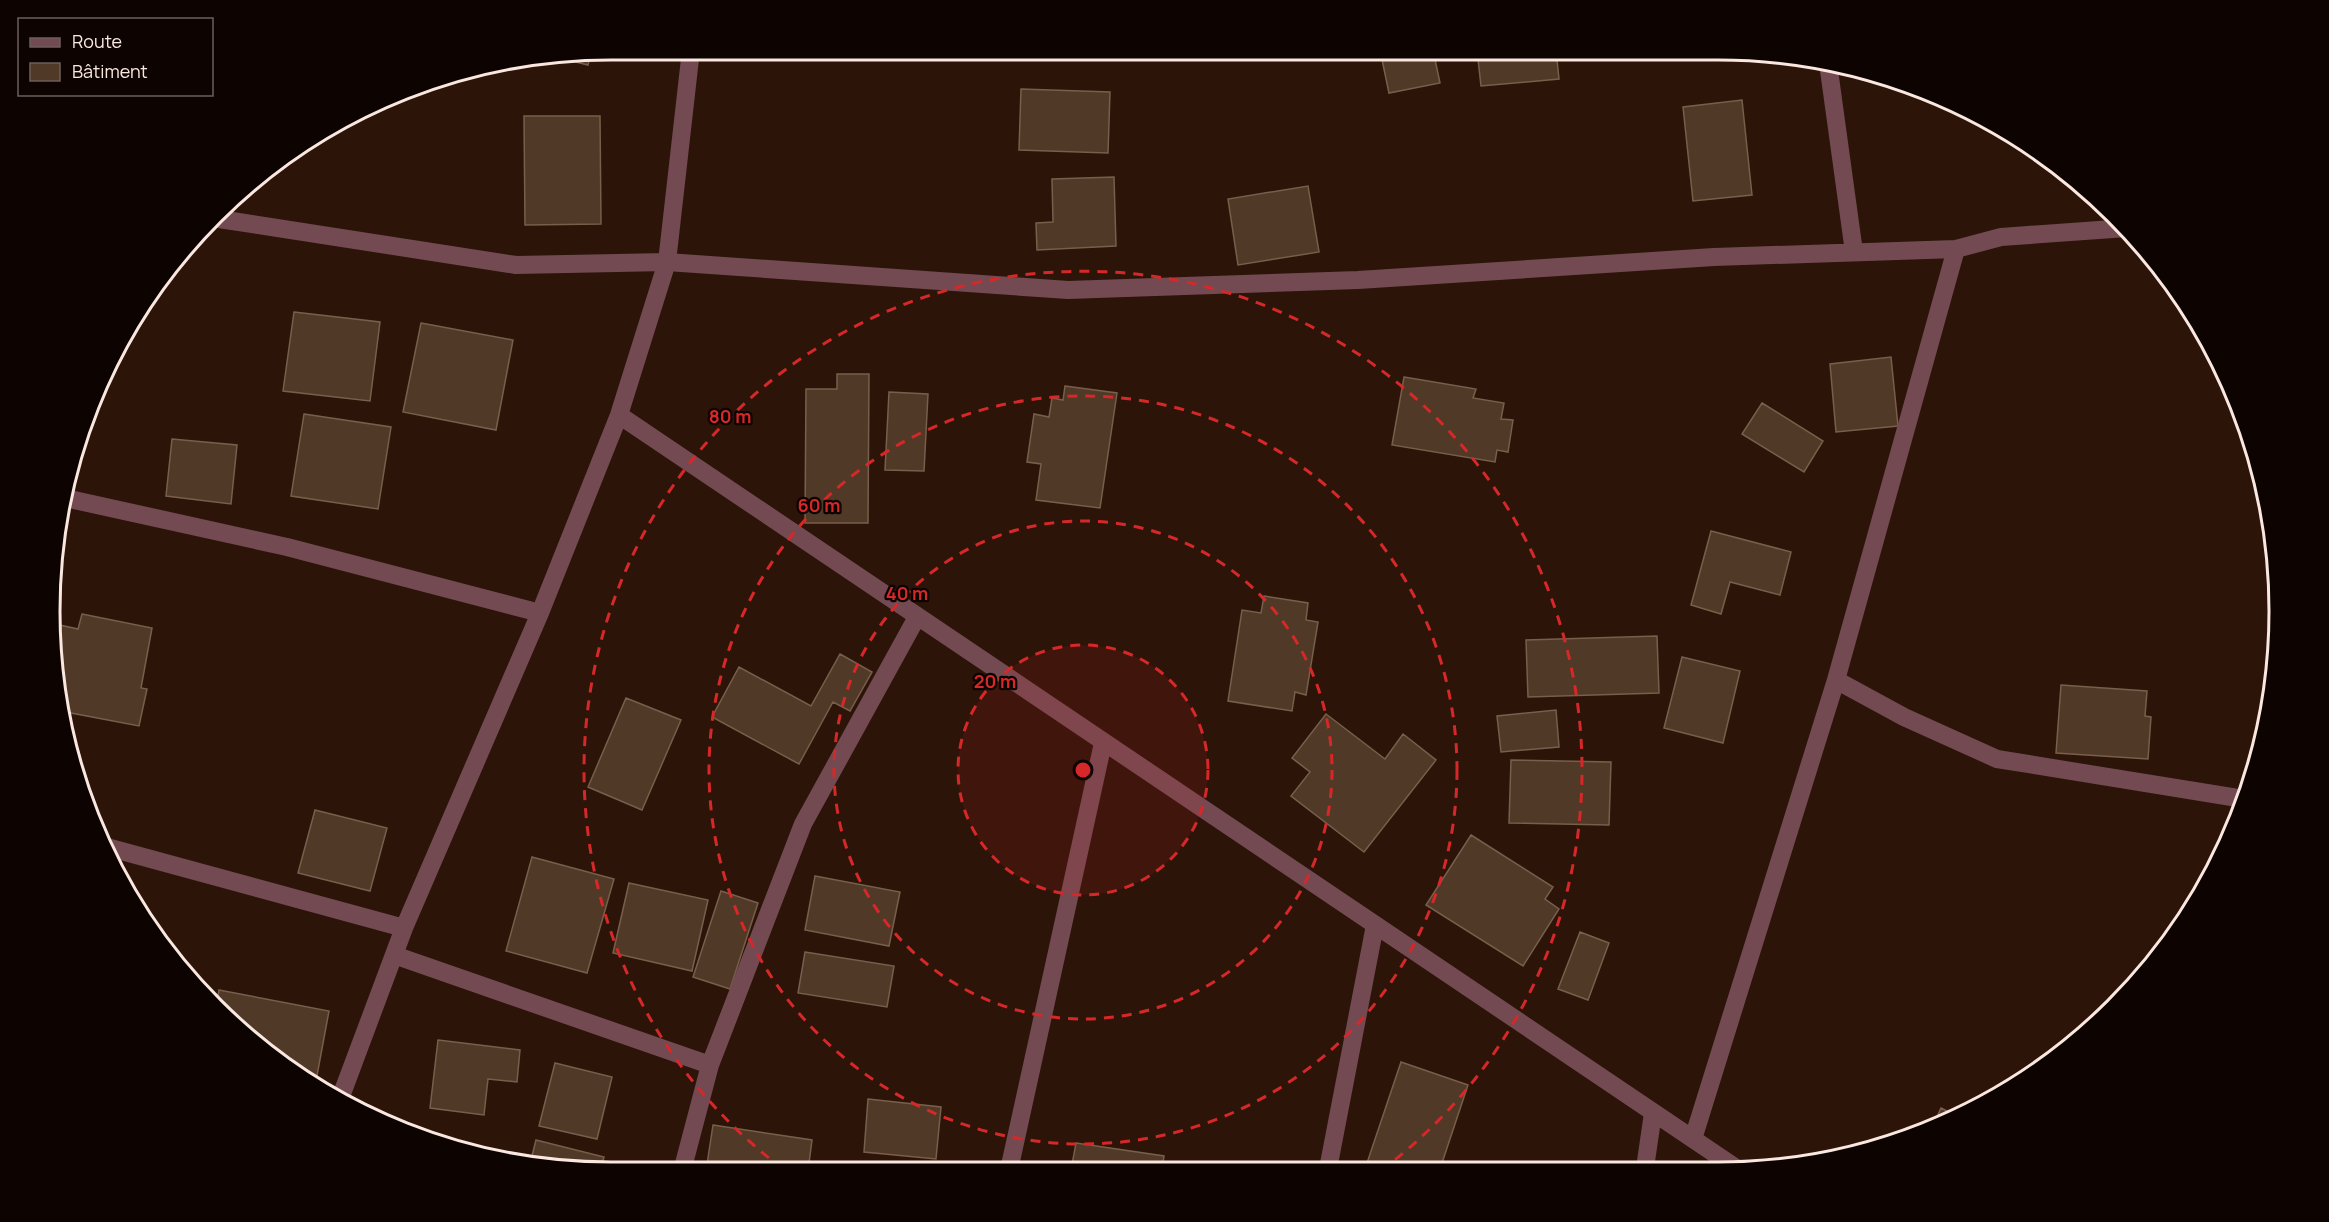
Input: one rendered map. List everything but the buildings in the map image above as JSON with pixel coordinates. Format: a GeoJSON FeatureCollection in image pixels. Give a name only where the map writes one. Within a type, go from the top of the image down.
{"type":"FeatureCollection","features":[{"type":"Feature","properties":{"kind":"street"},"geometry":{"type":"LineString","coordinates":[[342,1092],[404,928],[457,812],[619,415],[667,262],[690,60]]}},
{"type":"Feature","properties":{"kind":"street"},"geometry":{"type":"LineString","coordinates":[[1829,72],[1854,252]]}},
{"type":"Feature","properties":{"kind":"street"},"geometry":{"type":"LineString","coordinates":[[223,220],[516,265],[667,262],[1068,290],[1358,280],[1714,257],[1956,249],[2001,237],[2115,229]]}},
{"type":"Feature","properties":{"kind":"street"},"geometry":{"type":"LineString","coordinates":[[1693,1139],[1836,680],[1956,249]]}},
{"type":"Feature","properties":{"kind":"street"},"geometry":{"type":"LineString","coordinates":[[619,415],[1727,1162]]}},
{"type":"Feature","properties":{"kind":"street"},"geometry":{"type":"LineString","coordinates":[[72,500],[288,547],[540,612]]}},
{"type":"Feature","properties":{"kind":"street"},"geometry":{"type":"LineString","coordinates":[[684,1162],[710,1065],[803,824],[917,618]]}},
{"type":"Feature","properties":{"kind":"street"},"geometry":{"type":"LineString","coordinates":[[1836,680],[1904,717],[1997,759],[2236,798]]}},
{"type":"Feature","properties":{"kind":"street"},"geometry":{"type":"LineString","coordinates":[[1012,1162],[1103,743]]}},
{"type":"Feature","properties":{"kind":"street"},"geometry":{"type":"LineString","coordinates":[[114,849],[404,928]]}},
{"type":"Feature","properties":{"kind":"street"},"geometry":{"type":"LineString","coordinates":[[1329,1162],[1375,925]]}},
{"type":"Feature","properties":{"kind":"street"},"geometry":{"type":"LineString","coordinates":[[393,956],[710,1065]]}},
{"type":"Feature","properties":{"kind":"street"},"geometry":{"type":"LineString","coordinates":[[1647,1162],[1653,1113]]}}]}
